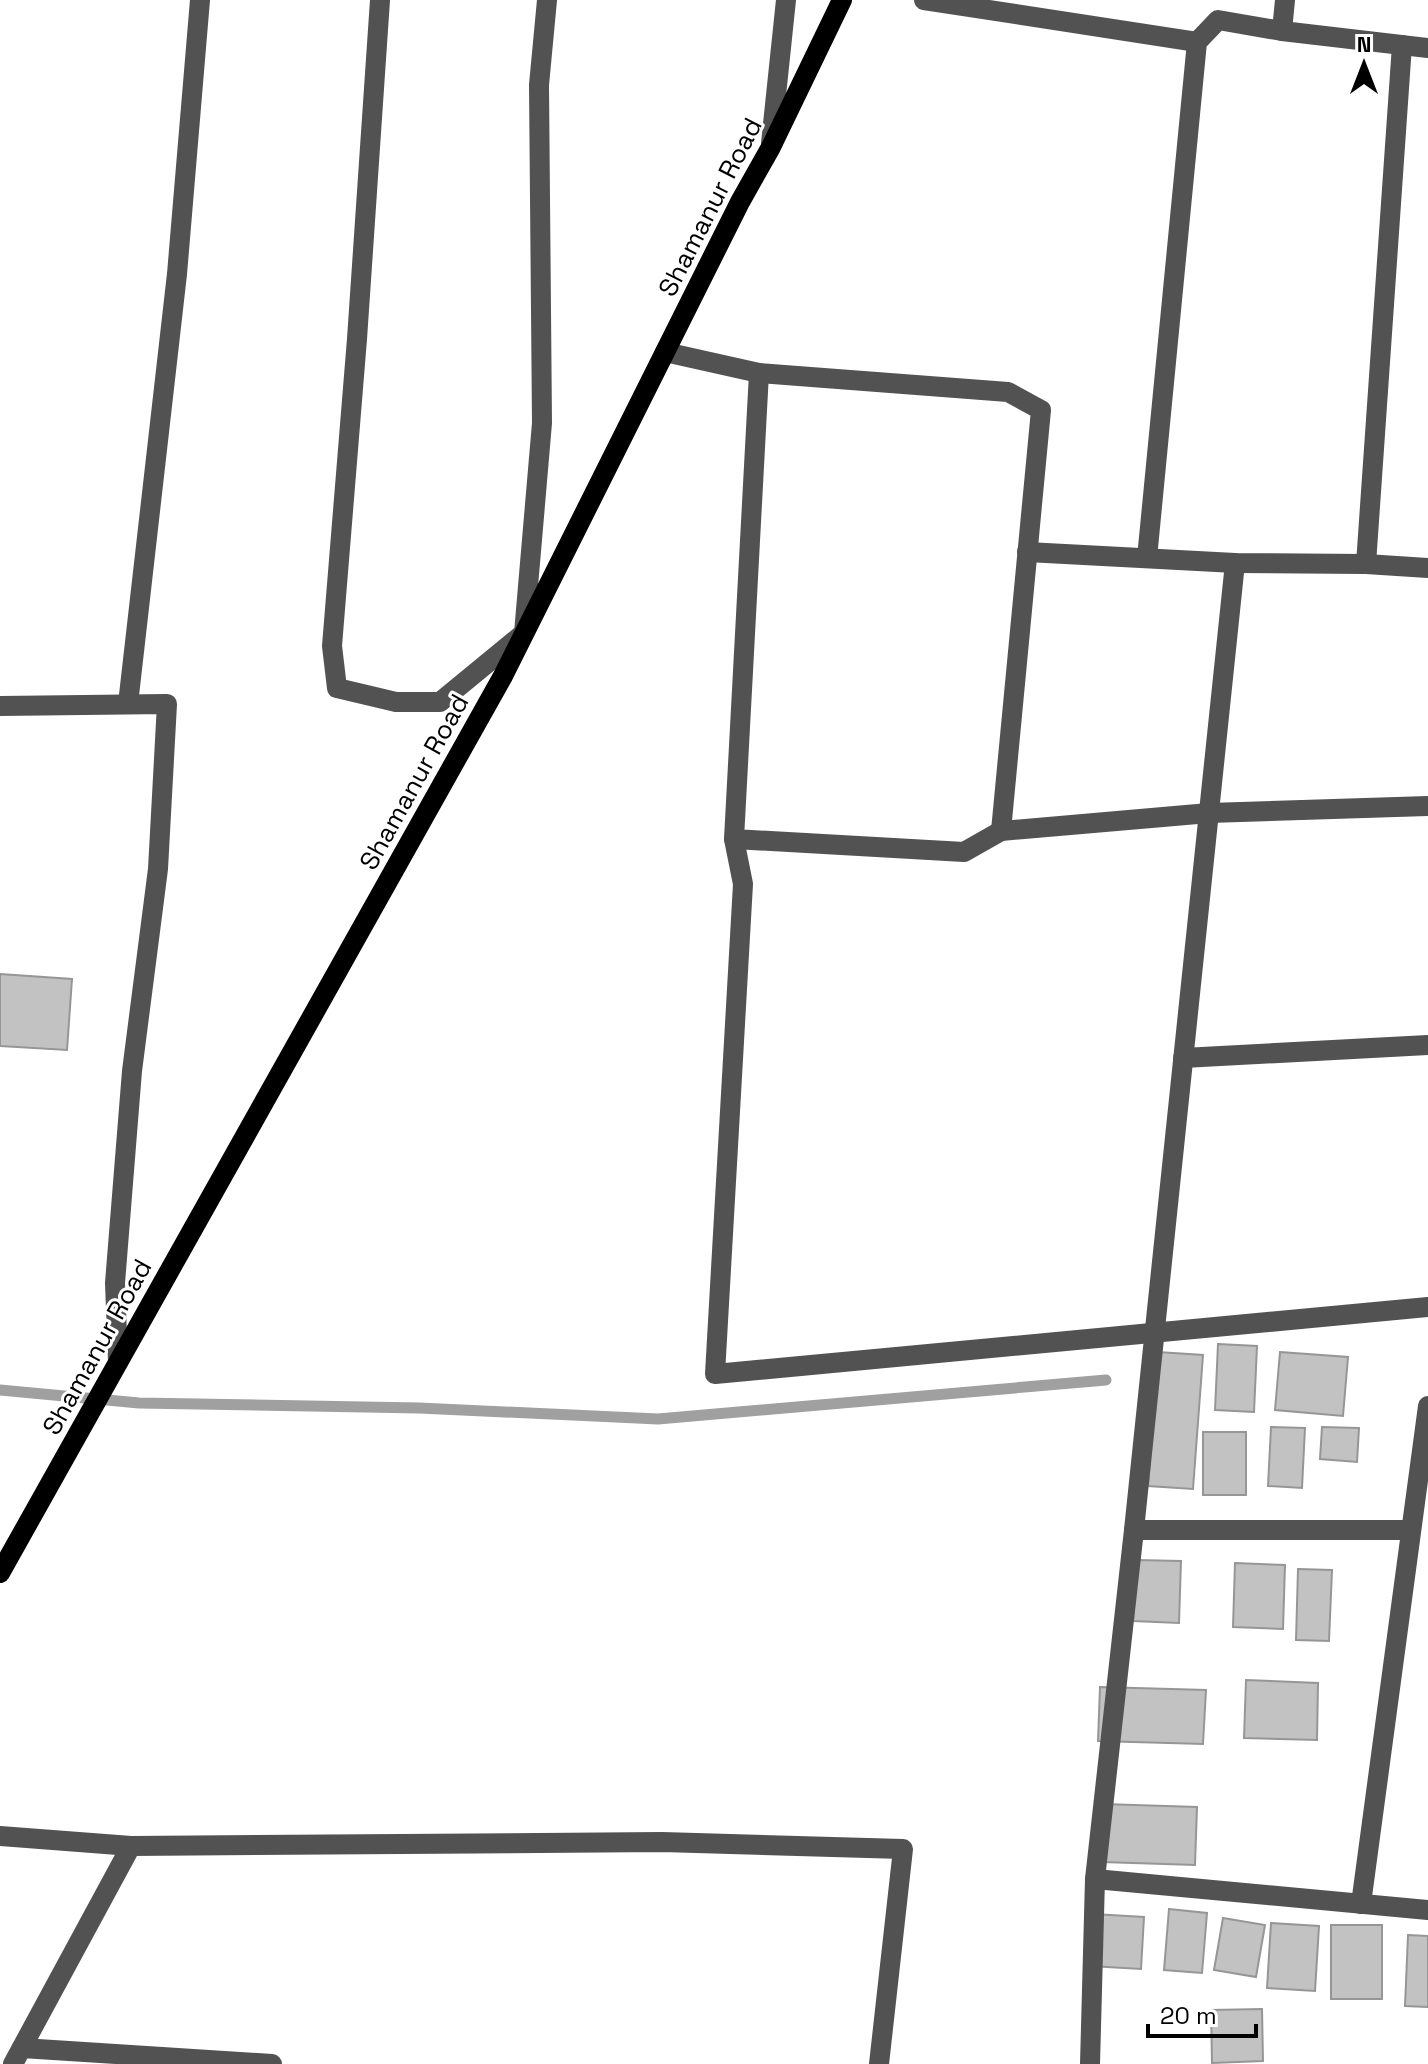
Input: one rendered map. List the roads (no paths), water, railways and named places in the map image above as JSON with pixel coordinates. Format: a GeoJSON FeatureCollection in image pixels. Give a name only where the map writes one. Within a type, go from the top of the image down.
{"type":"FeatureCollection","features":[{"type":"Feature","properties":{"kind":"main road","name":"Shamanur Road"},"geometry":{"type":"LineString","coordinates":[[0,1573],[503,676],[740,202],[771,147],[842,0]]}},
{"type":"Feature","properties":{"kind":"street"},"geometry":{"type":"LineString","coordinates":[[128,704],[177,274],[200,0]]}},
{"type":"Feature","properties":{"kind":"street"},"geometry":{"type":"LineString","coordinates":[[380,0],[332,646],[337,688],[396,702],[440,702],[524,633],[542,423],[539,85],[547,0]]}},
{"type":"Feature","properties":{"kind":"street"},"geometry":{"type":"LineString","coordinates":[[771,147],[786,0]]}},
{"type":"Feature","properties":{"kind":"street"},"geometry":{"type":"LineString","coordinates":[[924,0],[1197,42]]}},
{"type":"Feature","properties":{"kind":"street"},"geometry":{"type":"LineString","coordinates":[[1282,31],[1285,0]]}},
{"type":"Feature","properties":{"kind":"street"},"geometry":{"type":"LineString","coordinates":[[1147,558],[1197,42],[1218,20],[1282,31],[1428,48]]}},
{"type":"Feature","properties":{"kind":"street"},"geometry":{"type":"LineString","coordinates":[[1366,564],[1402,45]]}},
{"type":"Feature","properties":{"kind":"street"},"geometry":{"type":"LineString","coordinates":[[665,352],[759,373],[1008,392],[1041,410],[1001,831]]}},
{"type":"Feature","properties":{"kind":"street"},"geometry":{"type":"LineString","coordinates":[[759,373],[734,839],[743,884],[715,1374],[1428,1307]]}},
{"type":"Feature","properties":{"kind":"street"},"geometry":{"type":"LineString","coordinates":[[1027,552],[1235,563],[1428,568]]}},
{"type":"Feature","properties":{"kind":"street"},"geometry":{"type":"LineString","coordinates":[[1090,2064],[1095,1879],[1235,563]]}},
{"type":"Feature","properties":{"kind":"street"},"geometry":{"type":"LineString","coordinates":[[0,706],[167,704],[158,869],[132,1071],[115,1283],[114,1370]]}},
{"type":"Feature","properties":{"kind":"street"},"geometry":{"type":"LineString","coordinates":[[734,839],[964,852],[1001,831],[1209,813],[1428,806]]}},
{"type":"Feature","properties":{"kind":"street"},"geometry":{"type":"LineString","coordinates":[[1183,1058],[1428,1045]]}},
{"type":"Feature","properties":{"kind":"street"},"geometry":{"type":"LineString","coordinates":[[1361,1904],[1428,1406]]}},
{"type":"Feature","properties":{"kind":"street"},"geometry":{"type":"LineString","coordinates":[[1134,1530],[1411,1530]]}},
{"type":"Feature","properties":{"kind":"street"},"geometry":{"type":"LineString","coordinates":[[0,1836],[131,1846],[662,1842],[903,1849],[879,2064]]}},
{"type":"Feature","properties":{"kind":"street"},"geometry":{"type":"LineString","coordinates":[[131,1846],[18,2056],[272,2064]]}},
{"type":"Feature","properties":{"kind":"street"},"geometry":{"type":"LineString","coordinates":[[1095,1879],[1428,1910]]}},
{"type":"Feature","properties":{"kind":"waterway"},"geometry":{"type":"LineString","coordinates":[[0,1390],[139,1403],[419,1408],[658,1419],[1106,1380]]}}]}
